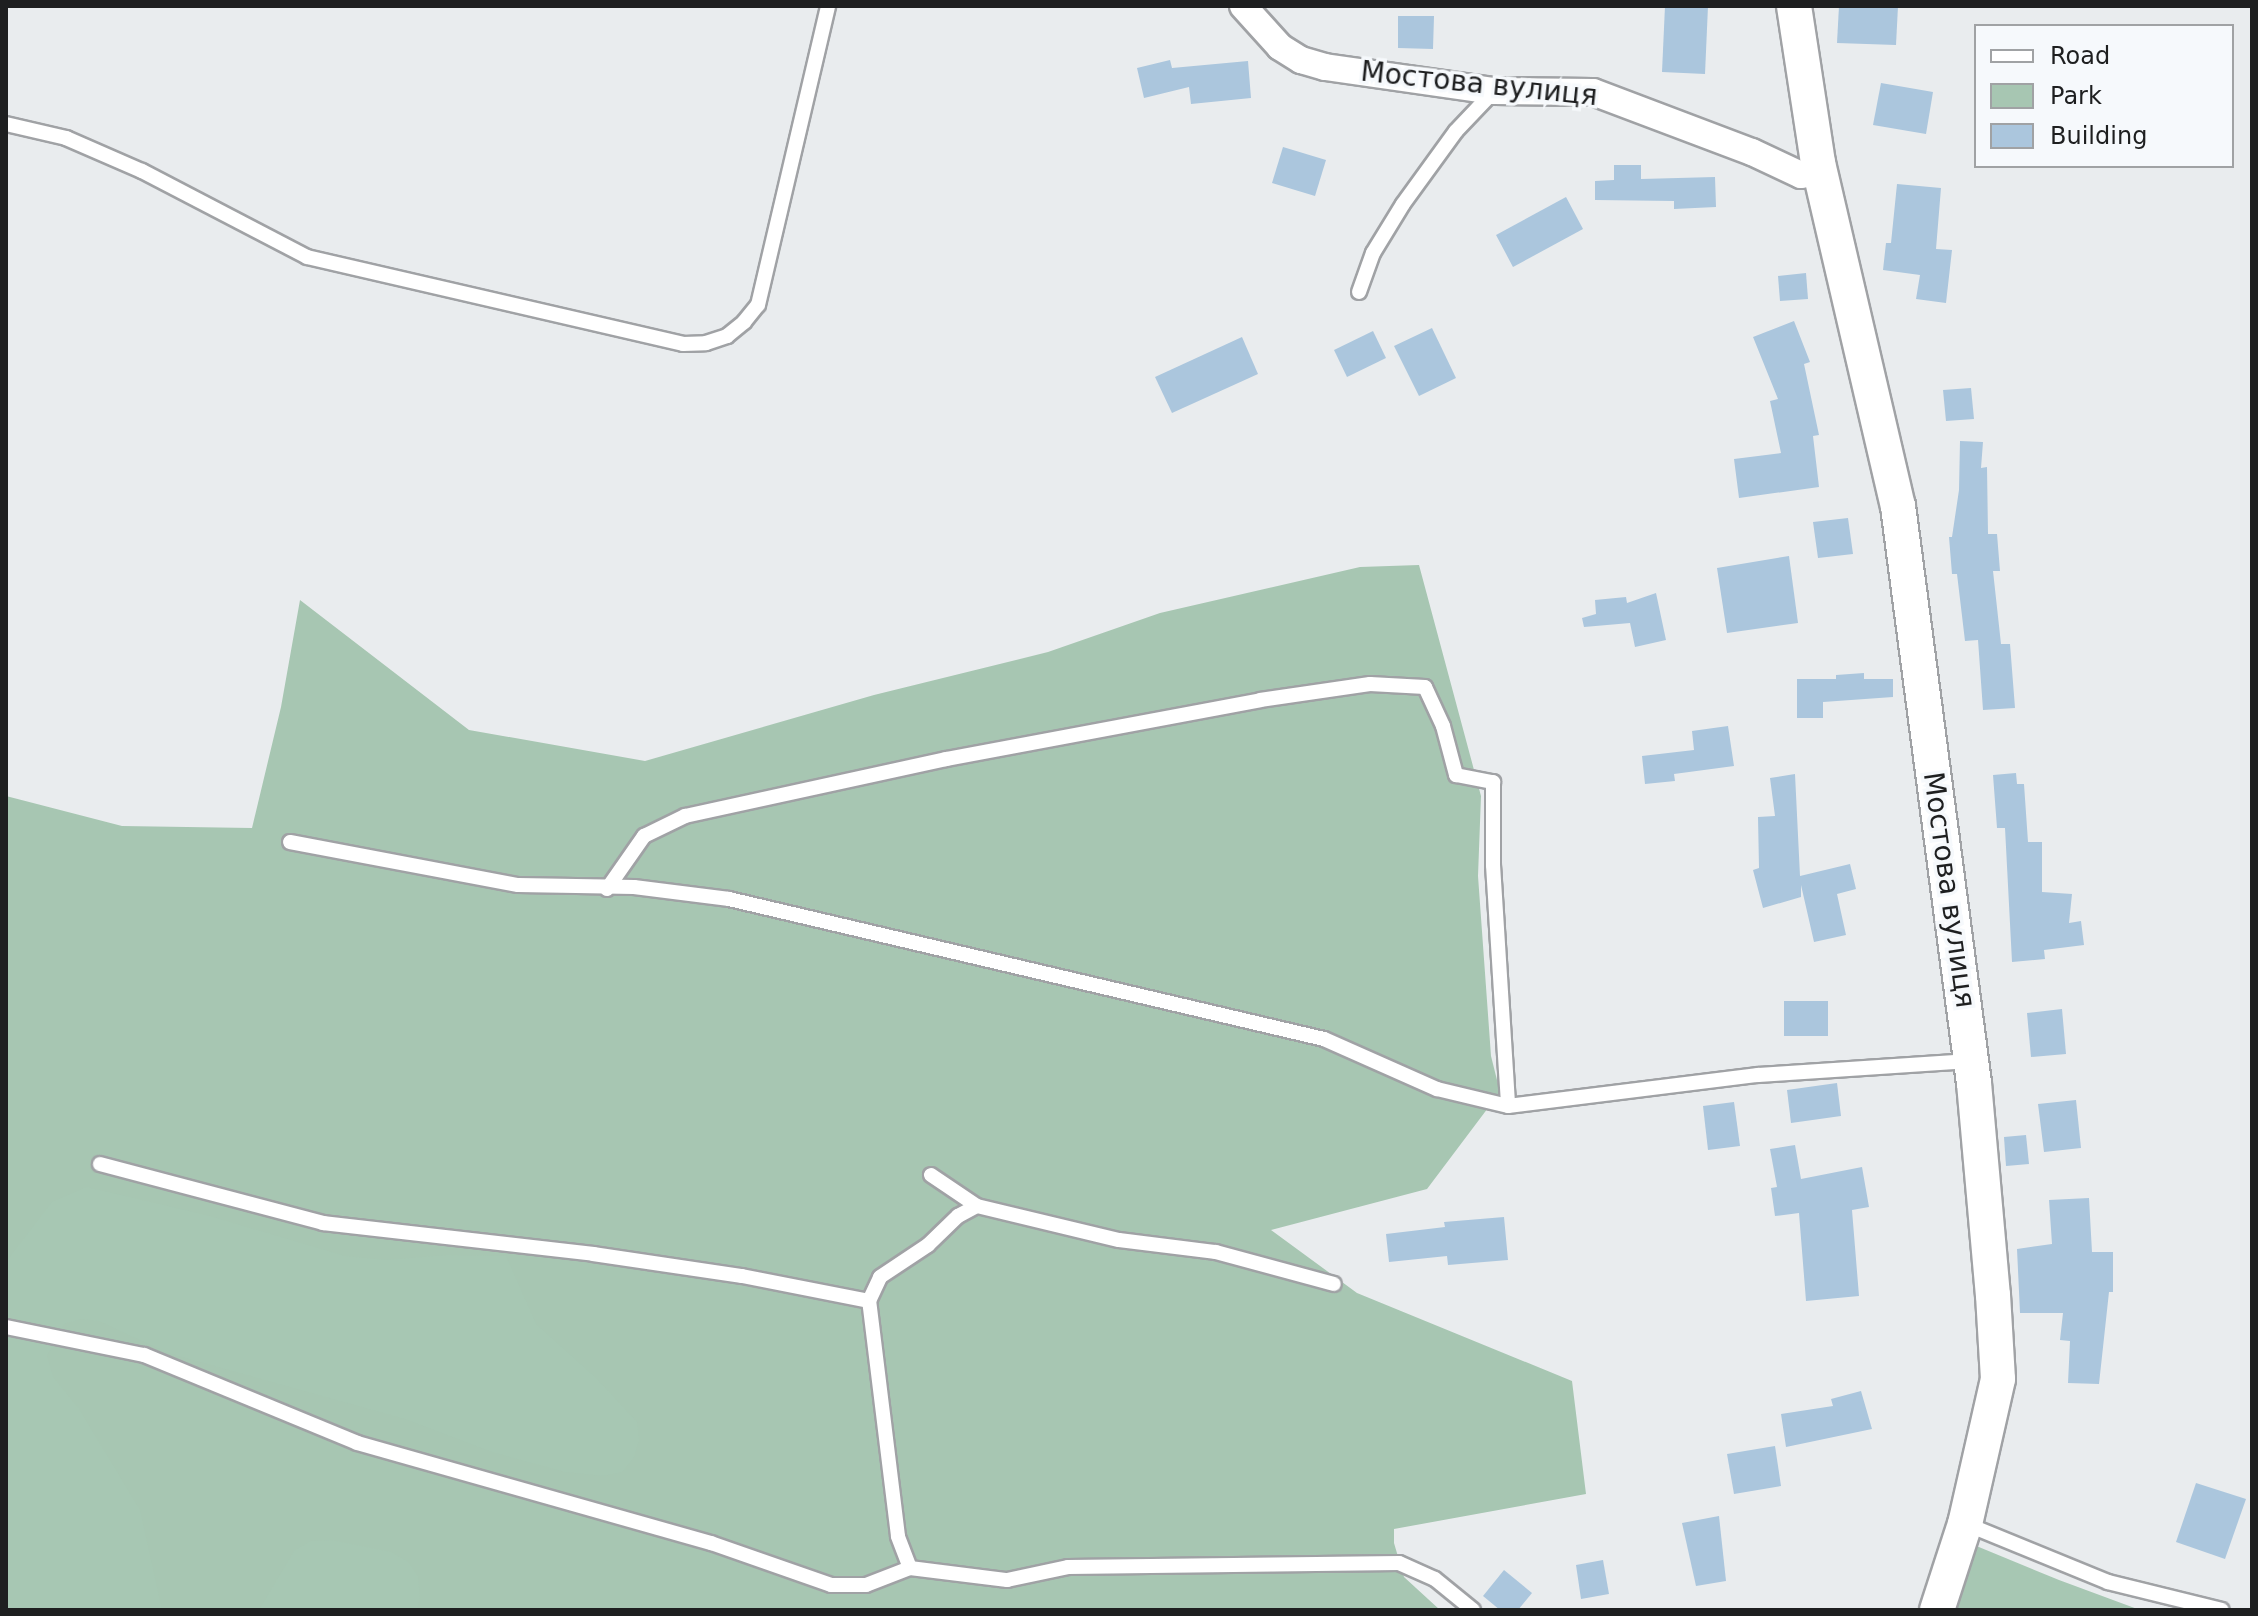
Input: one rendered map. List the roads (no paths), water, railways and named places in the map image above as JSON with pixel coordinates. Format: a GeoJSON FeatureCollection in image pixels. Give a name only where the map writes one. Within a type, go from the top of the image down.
{"type":"FeatureCollection","features":[{"type":"Feature","properties":{"kind":"street","name":"Мостова вулиця"},"geometry":{"type":"LineString","coordinates":[[1243,6],[1280,47],[1301,60],[1340,70],[1494,91],[1593,92],[1752,152],[1801,175],[1820,172]]}},
{"type":"Feature","properties":{"kind":"street","name":"Мостова вулиця"},"geometry":{"type":"LineString","coordinates":[[1794,6],[1820,172],[1898,506],[1971,1061],[1998,1379],[1965,1524],[1937,1610]]}},
{"type":"Feature","properties":{"kind":"lane"},"geometry":{"type":"LineString","coordinates":[[6,124],[66,138],[142,171],[307,257],[683,344],[706,343],[727,336],[758,305],[828,6]]}},
{"type":"Feature","properties":{"kind":"lane"},"geometry":{"type":"LineString","coordinates":[[1359,292],[1373,253],[1403,204],[1456,131],[1494,91]]}},
{"type":"Feature","properties":{"kind":"lane"},"geometry":{"type":"LineString","coordinates":[[607,889],[644,836],[685,816],[946,759],[1260,700],[1370,684],[1425,687],[1443,726],[1456,775],[1493,782],[1493,865],[1508,1106]]}},
{"type":"Feature","properties":{"kind":"lane"},"geometry":{"type":"LineString","coordinates":[[290,842],[518,885],[607,889],[634,887],[729,899],[1309,1036],[1437,1089],[1508,1106],[1743,1076],[1971,1061]]}},
{"type":"Feature","properties":{"kind":"lane"},"geometry":{"type":"LineString","coordinates":[[100,1164],[323,1223],[593,1254],[742,1276],[869,1301]]}},
{"type":"Feature","properties":{"kind":"lane"},"geometry":{"type":"LineString","coordinates":[[931,1175],[977,1206],[1119,1240],[1216,1252],[1334,1284]]}},
{"type":"Feature","properties":{"kind":"lane"},"geometry":{"type":"LineString","coordinates":[[910,1568],[898,1536],[869,1301],[880,1277],[977,1206]]}},
{"type":"Feature","properties":{"kind":"lane"},"geometry":{"type":"LineString","coordinates":[[6,1327],[144,1355],[357,1443],[711,1543],[831,1585],[866,1585],[910,1568],[1007,1580],[1068,1567],[1399,1563],[1435,1579],[1473,1610]]}},
{"type":"Feature","properties":{"kind":"lane"},"geometry":{"type":"LineString","coordinates":[[1965,1524],[2108,1582],[2222,1610]]}}]}
